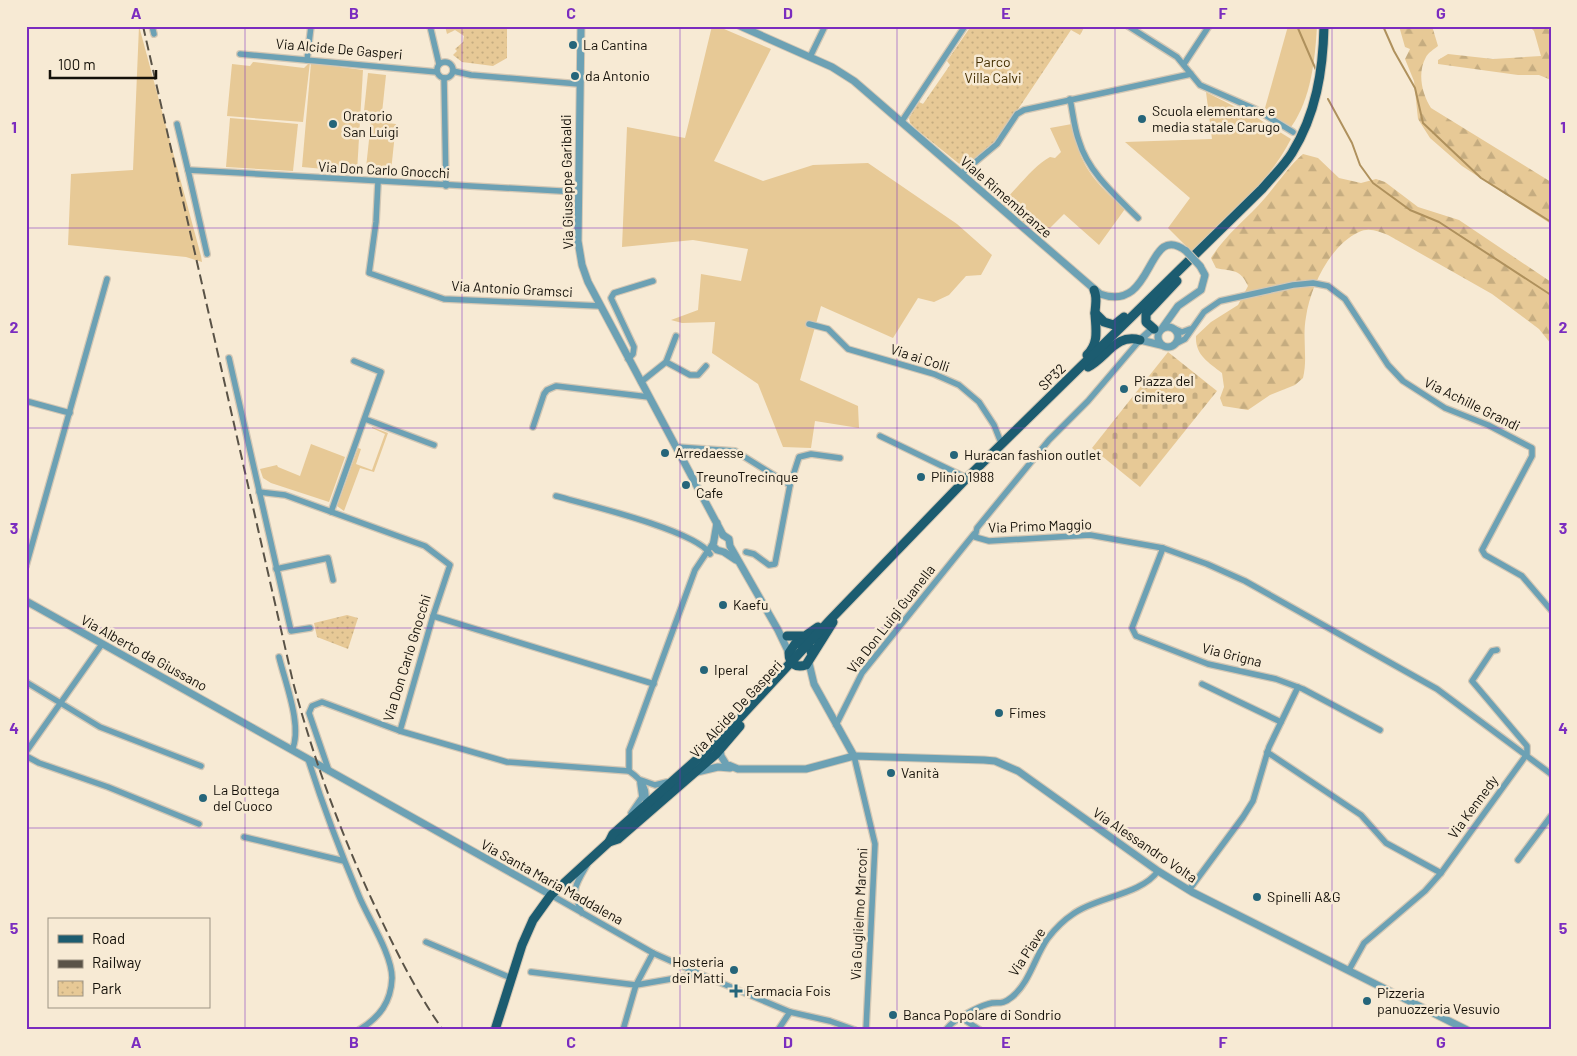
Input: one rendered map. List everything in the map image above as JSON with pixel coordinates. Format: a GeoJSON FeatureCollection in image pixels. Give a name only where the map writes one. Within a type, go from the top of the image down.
{"type":"FeatureCollection","features":[{"type":"Feature","properties":{"kind":"main road","name":"SP32"},"geometry":{"type":"LineString","coordinates":[[1043,405],[1262,189],[1292,153],[1306,124],[1319,88],[1324,26]]}},
{"type":"Feature","properties":{"kind":"main road"},"geometry":{"type":"LineString","coordinates":[[1159,329],[1146,322],[1146,314],[1178,280],[1185,265]]}},
{"type":"Feature","properties":{"kind":"main road"},"geometry":{"type":"LineString","coordinates":[[1095,312],[1104,322],[1114,325],[1160,283],[1170,280]]}},
{"type":"Feature","properties":{"kind":"main road"},"geometry":{"type":"LineString","coordinates":[[1079,369],[1096,341],[1098,330],[1095,312],[1097,299],[1094,290]]}},
{"type":"Feature","properties":{"kind":"main road"},"geometry":{"type":"LineString","coordinates":[[1079,369],[1094,364],[1116,342],[1126,339],[1140,340]]}},
{"type":"Feature","properties":{"kind":"main road","name":"Via Alcide De Gasperi"},"geometry":{"type":"LineString","coordinates":[[617,835],[694,773],[720,748],[791,660],[808,651],[832,621],[967,478],[1043,405]]}},
{"type":"Feature","properties":{"kind":"main road"},"geometry":{"type":"LineString","coordinates":[[787,636],[805,636],[824,621],[832,621]]}},
{"type":"Feature","properties":{"kind":"main road"},"geometry":{"type":"LineString","coordinates":[[791,660],[802,666],[808,651]]}},
{"type":"Feature","properties":{"kind":"main road","name":"Via Alcide De Gasperi"},"geometry":{"type":"LineString","coordinates":[[495,1030],[528,931],[551,895],[640,815],[641,806],[721,738],[791,660]]}},
{"type":"Feature","properties":{"kind":"main road"},"geometry":{"type":"LineString","coordinates":[[720,748],[723,741],[775,680]]}},
{"type":"Feature","properties":{"kind":"street"},"geometry":{"type":"LineString","coordinates":[[152,26],[154,34]]}},
{"type":"Feature","properties":{"kind":"street"},"geometry":{"type":"LineString","coordinates":[[307,60],[310,26]]}},
{"type":"Feature","properties":{"kind":"street"},"geometry":{"type":"LineString","coordinates":[[430,26],[439,56],[439,68],[445,80],[446,186]]}},
{"type":"Feature","properties":{"kind":"street","name":"Via Giuseppe Garibaldi"},"geometry":{"type":"LineString","coordinates":[[581,26],[578,241],[582,265],[600,306],[628,359],[716,518],[716,539]]}},
{"type":"Feature","properties":{"kind":"street","name":"Viale Rimembranze"},"geometry":{"type":"LineString","coordinates":[[740,26],[844,73],[902,121],[1094,290]]}},
{"type":"Feature","properties":{"kind":"street"},"geometry":{"type":"LineString","coordinates":[[810,57],[825,26]]}},
{"type":"Feature","properties":{"kind":"street"},"geometry":{"type":"LineString","coordinates":[[902,121],[965,26]]}},
{"type":"Feature","properties":{"kind":"street"},"geometry":{"type":"LineString","coordinates":[[1128,26],[1156,42],[1184,64],[1196,82],[1255,110],[1293,132]]}},
{"type":"Feature","properties":{"kind":"street"},"geometry":{"type":"LineString","coordinates":[[1184,64],[1209,26]]}},
{"type":"Feature","properties":{"kind":"street","name":"Via Alcide De Gasperi"},"geometry":{"type":"LineString","coordinates":[[240,54],[439,68]]}},
{"type":"Feature","properties":{"kind":"street"},"geometry":{"type":"LineString","coordinates":[[439,68],[451,65],[454,72]]}},
{"type":"Feature","properties":{"kind":"street"},"geometry":{"type":"LineString","coordinates":[[445,80],[454,72],[579,84]]}},
{"type":"Feature","properties":{"kind":"street"},"geometry":{"type":"LineString","coordinates":[[961,174],[998,144],[1020,111],[1191,74]]}},
{"type":"Feature","properties":{"kind":"street"},"geometry":{"type":"LineString","coordinates":[[1070,99],[1078,140],[1086,159],[1138,218]]}},
{"type":"Feature","properties":{"kind":"street"},"geometry":{"type":"LineString","coordinates":[[177,124],[207,254]]}},
{"type":"Feature","properties":{"kind":"street","name":"Via Don Carlo Gnocchi"},"geometry":{"type":"LineString","coordinates":[[188,170],[578,192]]}},
{"type":"Feature","properties":{"kind":"street","name":"Via Antonio Gramsci"},"geometry":{"type":"LineString","coordinates":[[378,182],[375,230],[369,273],[444,298],[600,306]]}},
{"type":"Feature","properties":{"kind":"street"},"geometry":{"type":"LineString","coordinates":[[1094,290],[1112,298],[1125,296],[1137,289],[1160,250],[1172,246],[1186,251],[1200,266],[1205,275],[1203,287],[1178,306],[1172,325],[1178,335],[1175,344],[1167,347],[1140,340]]}},
{"type":"Feature","properties":{"kind":"street"},"geometry":{"type":"LineString","coordinates":[[26,566],[107,279]]}},
{"type":"Feature","properties":{"kind":"street"},"geometry":{"type":"LineString","coordinates":[[628,359],[633,354],[634,348],[612,298],[614,293],[653,280]]}},
{"type":"Feature","properties":{"kind":"street","name":"Via Achille Grandi"},"geometry":{"type":"LineString","coordinates":[[1175,344],[1185,339],[1204,312],[1227,298],[1293,285],[1313,283],[1328,286],[1345,299],[1388,365],[1403,381],[1438,404],[1488,425],[1532,448],[1532,456],[1482,550],[1485,555],[1522,576],[1551,610]]}},
{"type":"Feature","properties":{"kind":"street","name":"Via ai Colli"},"geometry":{"type":"LineString","coordinates":[[808,324],[828,329],[848,349],[934,374],[959,384],[978,402],[994,425],[1002,444]]}},
{"type":"Feature","properties":{"kind":"street"},"geometry":{"type":"LineString","coordinates":[[1161,345],[1157,336],[1159,329],[1172,325],[1184,332],[1192,328]]}},
{"type":"Feature","properties":{"kind":"street","name":"Via Primo Maggio"},"geometry":{"type":"LineString","coordinates":[[1159,329],[1140,340],[1088,401],[1049,440],[974,534],[977,539],[989,541],[1090,535],[1162,548],[1245,581],[1437,689],[1527,754],[1551,774]]}},
{"type":"Feature","properties":{"kind":"street"},"geometry":{"type":"LineString","coordinates":[[641,382],[666,362],[676,336]]}},
{"type":"Feature","properties":{"kind":"street"},"geometry":{"type":"LineString","coordinates":[[228,358],[291,631],[310,628]]}},
{"type":"Feature","properties":{"kind":"street"},"geometry":{"type":"LineString","coordinates":[[331,512],[381,372],[354,361]]}},
{"type":"Feature","properties":{"kind":"street"},"geometry":{"type":"LineString","coordinates":[[666,362],[690,375],[698,375],[706,366]]}},
{"type":"Feature","properties":{"kind":"street"},"geometry":{"type":"LineString","coordinates":[[533,427],[544,394],[547,390],[556,386],[649,397]]}},
{"type":"Feature","properties":{"kind":"street"},"geometry":{"type":"LineString","coordinates":[[26,401],[70,413]]}},
{"type":"Feature","properties":{"kind":"street"},"geometry":{"type":"LineString","coordinates":[[365,419],[434,445]]}},
{"type":"Feature","properties":{"kind":"street"},"geometry":{"type":"LineString","coordinates":[[880,436],[967,478]]}},
{"type":"Feature","properties":{"kind":"street"},"geometry":{"type":"LineString","coordinates":[[677,447],[735,451],[790,484]]}},
{"type":"Feature","properties":{"kind":"street"},"geometry":{"type":"LineString","coordinates":[[746,552],[754,554],[769,565],[775,564],[790,484],[799,457],[811,454],[840,458]]}},
{"type":"Feature","properties":{"kind":"street","name":"Via Don Carlo Gnocchi"},"geometry":{"type":"LineString","coordinates":[[259,492],[285,495],[425,546],[450,565],[433,616],[400,731],[322,702],[316,702],[309,713],[329,771]]}},
{"type":"Feature","properties":{"kind":"street"},"geometry":{"type":"LineString","coordinates":[[556,496],[604,509],[692,540],[737,561]]}},
{"type":"Feature","properties":{"kind":"street","name":"Via Don Luigi Guanella"},"geometry":{"type":"LineString","coordinates":[[836,725],[862,673],[974,534]]}},
{"type":"Feature","properties":{"kind":"street"},"geometry":{"type":"LineString","coordinates":[[714,551],[716,539]]}},
{"type":"Feature","properties":{"kind":"street"},"geometry":{"type":"LineString","coordinates":[[692,540],[702,542],[729,539],[737,561],[778,630],[791,660]]}},
{"type":"Feature","properties":{"kind":"street"},"geometry":{"type":"LineString","coordinates":[[629,771],[629,750],[696,570],[701,560],[714,551],[730,546]]}},
{"type":"Feature","properties":{"kind":"street","name":"Via Grigna"},"geometry":{"type":"LineString","coordinates":[[1162,548],[1132,628],[1134,634],[1208,664],[1270,677],[1298,687],[1380,730]]}},
{"type":"Feature","properties":{"kind":"street"},"geometry":{"type":"LineString","coordinates":[[276,569],[328,558],[333,580]]}},
{"type":"Feature","properties":{"kind":"street","name":"Via Alberto da Giussano"},"geometry":{"type":"LineString","coordinates":[[26,601],[249,726]]}},
{"type":"Feature","properties":{"kind":"street"},"geometry":{"type":"LineString","coordinates":[[433,616],[654,684]]}},
{"type":"Feature","properties":{"kind":"street"},"geometry":{"type":"LineString","coordinates":[[778,630],[808,651]]}},
{"type":"Feature","properties":{"kind":"street"},"geometry":{"type":"LineString","coordinates":[[102,644],[26,754],[39,763],[108,787],[199,824]]}},
{"type":"Feature","properties":{"kind":"street"},"geometry":{"type":"LineString","coordinates":[[1496,650],[1492,651],[1472,681],[1527,746],[1527,754]]}},
{"type":"Feature","properties":{"kind":"street","name":"Via Guglielmo Marconi"},"geometry":{"type":"LineString","coordinates":[[808,651],[814,684],[854,756],[875,844],[866,1030]]}},
{"type":"Feature","properties":{"kind":"street"},"geometry":{"type":"LineString","coordinates":[[279,658],[295,725],[296,740],[292,750]]}},
{"type":"Feature","properties":{"kind":"street"},"geometry":{"type":"LineString","coordinates":[[26,682],[100,727],[201,766]]}},
{"type":"Feature","properties":{"kind":"street"},"geometry":{"type":"LineString","coordinates":[[1202,684],[1281,722]]}},
{"type":"Feature","properties":{"kind":"street"},"geometry":{"type":"LineString","coordinates":[[1189,890],[1253,801],[1267,752],[1298,687]]}},
{"type":"Feature","properties":{"kind":"street","name":"Via Santa Maria Maddalena"},"geometry":{"type":"LineString","coordinates":[[249,726],[653,953],[790,1012],[830,1021],[855,1030]]}},
{"type":"Feature","properties":{"kind":"street"},"geometry":{"type":"LineString","coordinates":[[400,731],[507,762],[629,771],[639,779],[646,790],[641,806]]}},
{"type":"Feature","properties":{"kind":"street","name":"Via Alcide De Gasperi"},"geometry":{"type":"LineString","coordinates":[[639,779],[660,786],[714,740],[721,738]]}},
{"type":"Feature","properties":{"kind":"street"},"geometry":{"type":"LineString","coordinates":[[720,748],[721,756],[730,768]]}},
{"type":"Feature","properties":{"kind":"street"},"geometry":{"type":"LineString","coordinates":[[1267,752],[1361,815],[1386,843],[1441,873]]}},
{"type":"Feature","properties":{"kind":"street","name":"Via Kennedy"},"geometry":{"type":"LineString","coordinates":[[1349,970],[1364,943],[1425,891],[1441,873],[1527,754]]}},
{"type":"Feature","properties":{"kind":"street","name":"Via Alessandro Volta"},"geometry":{"type":"LineString","coordinates":[[694,773],[718,767],[806,769],[854,756],[984,760],[1006,765],[1018,771],[1158,871],[1189,890],[1467,1030]]}},
{"type":"Feature","properties":{"kind":"street"},"geometry":{"type":"LineString","coordinates":[[308,759],[344,860],[387,958],[392,976],[386,1005],[378,1017],[359,1030]]}},
{"type":"Feature","properties":{"kind":"street"},"geometry":{"type":"LineString","coordinates":[[1518,860],[1551,816]]}},
{"type":"Feature","properties":{"kind":"street"},"geometry":{"type":"LineString","coordinates":[[244,836],[344,860]]}},
{"type":"Feature","properties":{"kind":"street"},"geometry":{"type":"LineString","coordinates":[[582,913],[574,889],[590,859]]}},
{"type":"Feature","properties":{"kind":"street","name":"Via Piave"},"geometry":{"type":"LineString","coordinates":[[946,1030],[960,1017],[988,1004],[999,1005],[1013,996],[1033,968],[1048,938],[1075,912],[1153,878],[1158,871]]}},
{"type":"Feature","properties":{"kind":"street"},"geometry":{"type":"LineString","coordinates":[[426,942],[511,978]]}},
{"type":"Feature","properties":{"kind":"street"},"geometry":{"type":"LineString","coordinates":[[623,1030],[636,985],[653,953]]}},
{"type":"Feature","properties":{"kind":"street"},"geometry":{"type":"LineString","coordinates":[[531,972],[636,985],[700,974]]}},
{"type":"Feature","properties":{"kind":"street"},"geometry":{"type":"LineString","coordinates":[[778,1030],[790,1012]]}},
{"type":"Feature","properties":{"kind":"street"},"geometry":{"type":"LineString","coordinates":[[960,1017],[980,1030]]}},
{"type":"Feature","properties":{"kind":"green space"},"geometry":{"type":"Polygon","coordinates":[[[139,26],[202,262],[186,257],[68,245],[71,174],[133,170],[139,26]]]}},
{"type":"Feature","properties":{"kind":"green space"},"geometry":{"type":"Polygon","coordinates":[[[445,26],[507,26],[507,58],[493,66],[462,62],[453,55],[457,51],[455,49],[463,42],[464,36],[455,30],[447,34],[445,26]]]}},
{"type":"Feature","properties":{"kind":"green space"},"geometry":{"type":"Polygon","coordinates":[[[712,26],[717,26],[771,49],[714,161],[763,181],[813,165],[868,163],[957,224],[992,255],[981,275],[966,276],[949,295],[934,302],[918,298],[893,338],[821,306],[800,380],[858,406],[859,428],[815,421],[811,448],[783,447],[758,384],[712,353],[715,322],[682,323],[671,320],[698,310],[701,274],[741,281],[748,249],[693,240],[622,247],[627,127],[685,138],[712,26]]]}},
{"type":"Feature","properties":{"kind":"green space","name":"Parco Villa Calvi"},"geometry":{"type":"Polygon","coordinates":[[[971,26],[1085,26],[1080,35],[1071,30],[996,142],[963,167],[916,129],[910,123],[909,118],[919,102],[923,104],[950,65],[947,61],[971,26]]]}},
{"type":"Feature","properties":{"kind":"green space"},"geometry":{"type":"Polygon","coordinates":[[[1288,26],[1317,26],[1311,79],[1298,116],[1291,127],[1267,114],[1265,108],[1288,26]]]}},
{"type":"Feature","properties":{"kind":"green space"},"geometry":{"type":"Polygon","coordinates":[[[1399,26],[1432,26],[1438,46],[1426,57],[1421,76],[1423,90],[1431,108],[1551,182],[1551,224],[1462,166],[1430,138],[1418,119],[1414,81],[1405,59],[1410,49],[1405,47],[1399,26]]]}},
{"type":"Feature","properties":{"kind":"green space"},"geometry":{"type":"Polygon","coordinates":[[[1529,26],[1551,26],[1551,80],[1539,75],[1518,75],[1438,64],[1438,60],[1448,54],[1493,59],[1541,56],[1534,31],[1529,26]]]}},
{"type":"Feature","properties":{"kind":"green space"},"geometry":{"type":"Polygon","coordinates":[[[253,62],[304,68],[310,62],[303,122],[227,116],[232,64],[250,66],[253,62]]]}},
{"type":"Feature","properties":{"kind":"green space"},"geometry":{"type":"Polygon","coordinates":[[[311,63],[363,70],[357,172],[302,167],[311,63]]]}},
{"type":"Feature","properties":{"kind":"green space"},"geometry":{"type":"Polygon","coordinates":[[[368,73],[386,75],[382,113],[364,111],[368,73]]]}},
{"type":"Feature","properties":{"kind":"green space"},"geometry":{"type":"Polygon","coordinates":[[[1206,92],[1259,119],[1291,139],[1271,171],[1259,185],[1192,252],[1168,228],[1190,198],[1125,142],[1212,139],[1206,92]]]}},
{"type":"Feature","properties":{"kind":"green space"},"geometry":{"type":"Polygon","coordinates":[[[230,118],[298,124],[293,171],[226,167],[230,118]]]}},
{"type":"Feature","properties":{"kind":"green space"},"geometry":{"type":"Polygon","coordinates":[[[371,121],[396,124],[391,171],[366,168],[371,121]]]}},
{"type":"Feature","properties":{"kind":"green space"},"geometry":{"type":"Polygon","coordinates":[[[1072,124],[1079,151],[1090,172],[1096,181],[1125,209],[1099,245],[1064,214],[1041,237],[1001,204],[1038,166],[1050,157],[1055,158],[1061,152],[1050,128],[1072,124]]]}},
{"type":"Feature","properties":{"kind":"green space"},"geometry":{"type":"Polygon","coordinates":[[[1303,154],[1318,158],[1339,178],[1361,183],[1376,179],[1385,182],[1418,207],[1459,220],[1551,282],[1551,344],[1539,329],[1492,294],[1388,235],[1366,230],[1349,238],[1339,247],[1323,268],[1317,281],[1306,317],[1303,378],[1295,385],[1270,395],[1248,410],[1223,406],[1220,398],[1224,387],[1222,373],[1203,358],[1196,343],[1196,336],[1211,322],[1238,305],[1248,286],[1239,273],[1216,268],[1211,258],[1230,234],[1303,154]]]}},
{"type":"Feature","properties":{"kind":"green space"},"geometry":{"type":"Polygon","coordinates":[[[1168,352],[1217,391],[1140,487],[1092,448],[1168,352]]]}},
{"type":"Feature","properties":{"kind":"green space"},"geometry":{"type":"Polygon","coordinates":[[[372,427],[388,433],[374,472],[360,468],[344,511],[337,506],[358,448],[361,449],[356,464],[372,470],[385,434],[372,427]]]}},
{"type":"Feature","properties":{"kind":"green space"},"geometry":{"type":"Polygon","coordinates":[[[311,444],[345,457],[329,502],[271,483],[263,478],[260,469],[277,465],[300,476],[311,444]]]}},
{"type":"Feature","properties":{"kind":"green space"},"geometry":{"type":"Polygon","coordinates":[[[347,615],[358,618],[348,649],[317,637],[314,623],[347,615]]]}},
{"type":"Feature","properties":{"kind":"waterway"},"geometry":{"type":"LineString","coordinates":[[1297,26],[1316,70]]}},
{"type":"Feature","properties":{"kind":"waterway"},"geometry":{"type":"LineString","coordinates":[[1383,26],[1394,51],[1415,88],[1423,123],[1481,178],[1551,222]]}},
{"type":"Feature","properties":{"kind":"waterway"},"geometry":{"type":"LineString","coordinates":[[1328,99],[1352,143],[1360,165],[1373,183],[1410,210],[1439,222],[1551,295]]}},
{"type":"Feature","properties":{"kind":"railway"},"geometry":{"type":"LineString","coordinates":[[143,26],[301,710],[318,765],[360,873],[404,966],[443,1030]]}},
{"type":"Feature","properties":{"kind":"place","name":"La Cantina"},"geometry":{"type":"Point","coordinates":[573,45]}},
{"type":"Feature","properties":{"kind":"place","name":"da Antonio"},"geometry":{"type":"Point","coordinates":[575,76]}},
{"type":"Feature","properties":{"kind":"place","name":"Scuola elementare e media statale Carugo"},"geometry":{"type":"Point","coordinates":[1142,119]}},
{"type":"Feature","properties":{"kind":"place","name":"Oratorio San Luigi"},"geometry":{"type":"Point","coordinates":[333,124]}},
{"type":"Feature","properties":{"kind":"place","name":"Piazza del cimitero"},"geometry":{"type":"Point","coordinates":[1124,389]}},
{"type":"Feature","properties":{"kind":"place","name":"Arredaesse"},"geometry":{"type":"Point","coordinates":[665,453]}},
{"type":"Feature","properties":{"kind":"place","name":"Huracan fashion outlet"},"geometry":{"type":"Point","coordinates":[954,455]}},
{"type":"Feature","properties":{"kind":"place","name":"Plinio 1988"},"geometry":{"type":"Point","coordinates":[921,477]}},
{"type":"Feature","properties":{"kind":"place","name":"TreunoTrecinque Cafe"},"geometry":{"type":"Point","coordinates":[686,485]}},
{"type":"Feature","properties":{"kind":"place","name":"Kaefu"},"geometry":{"type":"Point","coordinates":[723,605]}},
{"type":"Feature","properties":{"kind":"place","name":"Iperal"},"geometry":{"type":"Point","coordinates":[704,670]}},
{"type":"Feature","properties":{"kind":"place","name":"Fimes"},"geometry":{"type":"Point","coordinates":[999,713]}},
{"type":"Feature","properties":{"kind":"place","name":"Vanità"},"geometry":{"type":"Point","coordinates":[891,773]}},
{"type":"Feature","properties":{"kind":"place","name":"La Bottega del Cuoco"},"geometry":{"type":"Point","coordinates":[203,798]}},
{"type":"Feature","properties":{"kind":"place","name":"Spinelli A&G"},"geometry":{"type":"Point","coordinates":[1257,897]}},
{"type":"Feature","properties":{"kind":"place","name":"Hosteria dei Matti"},"geometry":{"type":"Point","coordinates":[734,970]}},
{"type":"Feature","properties":{"kind":"place","name":"Farmacia Fois"},"geometry":{"type":"Point","coordinates":[736,991]}},
{"type":"Feature","properties":{"kind":"place","name":"Pizzeria panuozzeria Vesuvio"},"geometry":{"type":"Point","coordinates":[1367,1001]}},
{"type":"Feature","properties":{"kind":"place","name":"Banca Popolare di Sondrio"},"geometry":{"type":"Point","coordinates":[893,1015]}}]}
